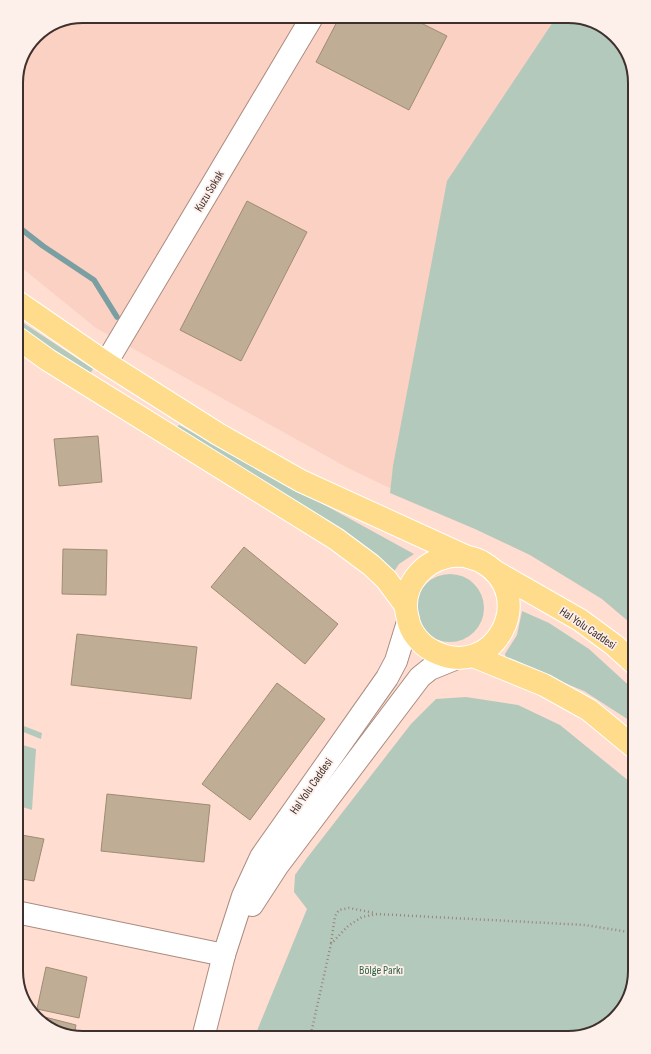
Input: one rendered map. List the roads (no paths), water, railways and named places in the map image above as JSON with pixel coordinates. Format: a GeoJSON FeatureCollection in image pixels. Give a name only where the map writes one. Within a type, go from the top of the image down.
{"type":"FeatureCollection","features":[{"type":"Feature","properties":{"kind":"main road"},"geometry":{"type":"LineString","coordinates":[[23,306],[106,364],[218,434],[301,481],[465,556],[482,561],[496,572],[505,586],[509,603],[508,620],[500,636],[488,648],[465,657]]}},
{"type":"Feature","properties":{"kind":"main road"},"geometry":{"type":"LineString","coordinates":[[23,341],[55,364],[336,539],[371,565],[386,579],[407,614],[416,637],[427,648],[441,656],[465,657],[544,685],[589,710],[628,742]]}},
{"type":"Feature","properties":{"kind":"main road"},"geometry":{"type":"LineString","coordinates":[[407,614],[409,589],[422,570],[431,562],[448,556],[465,556]]}},
{"type":"Feature","properties":{"kind":"main road","name":"Hal Yolu Caddesi"},"geometry":{"type":"LineString","coordinates":[[496,572],[580,620],[614,645],[628,658]]}},
{"type":"Feature","properties":{"kind":"street","name":"Kuzu Sokak"},"geometry":{"type":"LineString","coordinates":[[106,364],[309,23]]}},
{"type":"Feature","properties":{"kind":"street","name":"Hal Yolu Caddesi"},"geometry":{"type":"LineString","coordinates":[[224,955],[243,896],[261,857],[387,678],[396,661],[407,614]]}},
{"type":"Feature","properties":{"kind":"street","name":"Hal Yolu Caddesi"},"geometry":{"type":"LineString","coordinates":[[224,955],[257,896],[278,865],[420,677],[430,669],[465,657]]}},
{"type":"Feature","properties":{"kind":"street"},"geometry":{"type":"LineString","coordinates":[[23,913],[224,955],[205,1031]]}},
{"type":"Feature","properties":{"kind":"waterway"},"geometry":{"type":"LineString","coordinates":[[23,230],[43,246],[94,280],[117,317]]}},
{"type":"Feature","properties":{"kind":"park label","name":"Bölge Parkı"},"geometry":{"type":"Point","coordinates":[381,970]}}]}
